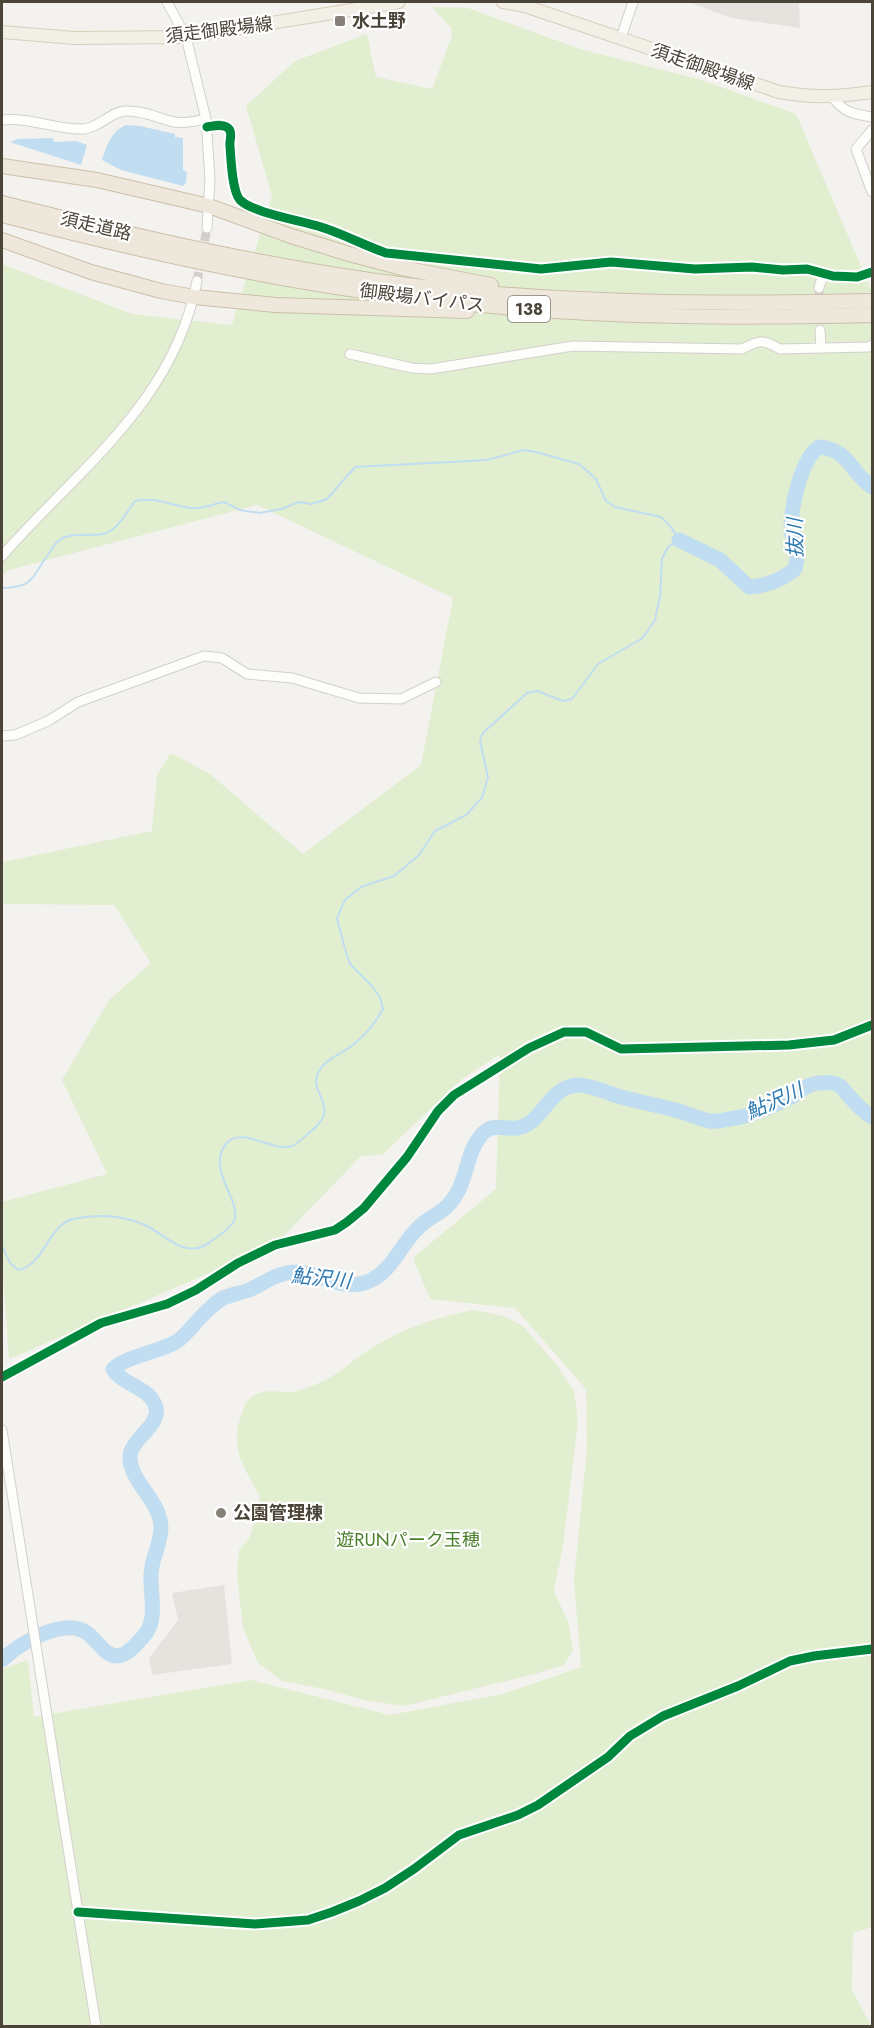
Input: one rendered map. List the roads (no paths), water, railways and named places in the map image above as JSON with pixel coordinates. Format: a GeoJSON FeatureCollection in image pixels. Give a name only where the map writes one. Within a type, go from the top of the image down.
{"type":"FeatureCollection","features":[{"type":"Feature","properties":{"kind":"highway"},"geometry":{"type":"LineString","coordinates":[[2,166],[97,180],[209,206],[349,255],[402,268],[498,286],[627,301]]}},
{"type":"Feature","properties":{"kind":"highway","name":"須走道路"},"geometry":{"type":"LineString","coordinates":[[2,203],[190,254]]}},
{"type":"Feature","properties":{"kind":"highway","name":"須走道路"},"geometry":{"type":"LineString","coordinates":[[2,215],[190,254]]}},
{"type":"Feature","properties":{"kind":"highway"},"geometry":{"type":"LineString","coordinates":[[2,240],[91,272],[161,291],[194,297],[276,305],[428,311],[596,313]]}},
{"type":"Feature","properties":{"kind":"highway","name":"御殿場バイパス"},"geometry":{"type":"LineString","coordinates":[[190,254],[415,286],[562,299],[766,303],[873,301]]}},
{"type":"Feature","properties":{"kind":"highway","name":"御殿場バイパス"},"geometry":{"type":"LineString","coordinates":[[190,254],[276,277],[492,307],[596,313],[768,317],[873,315]]}},
{"type":"Feature","properties":{"kind":"main road","name":"須走御殿場線"},"geometry":{"type":"LineString","coordinates":[[2,32],[75,38],[186,37],[399,2]]}},
{"type":"Feature","properties":{"kind":"main road","name":"須走御殿場線"},"geometry":{"type":"LineString","coordinates":[[503,2],[525,6],[779,92],[809,97],[873,92]]}},
{"type":"Feature","properties":{"kind":"street"},"geometry":{"type":"LineString","coordinates":[[167,2],[186,37],[207,123],[210,180],[207,228]]}},
{"type":"Feature","properties":{"kind":"street"},"geometry":{"type":"LineString","coordinates":[[621,38],[633,2]]}},
{"type":"Feature","properties":{"kind":"street"},"geometry":{"type":"LineString","coordinates":[[832,97],[841,108],[852,114],[873,117]]}},
{"type":"Feature","properties":{"kind":"street"},"geometry":{"type":"LineString","coordinates":[[2,120],[19,118],[86,129],[123,111],[175,122],[223,125],[229,128],[231,134],[230,148],[236,192],[240,200],[249,206],[325,228],[387,253],[541,269],[628,262],[674,268],[807,269],[823,274],[857,277],[873,272]]}},
{"type":"Feature","properties":{"kind":"street"},"geometry":{"type":"LineString","coordinates":[[873,130],[856,149],[873,192]]}},
{"type":"Feature","properties":{"kind":"street"},"geometry":{"type":"LineString","coordinates":[[819,288],[823,274]]}},
{"type":"Feature","properties":{"kind":"street"},"geometry":{"type":"LineString","coordinates":[[2,556],[108,447],[144,403],[164,370],[180,336],[194,297],[197,281]]}},
{"type":"Feature","properties":{"kind":"street"},"geometry":{"type":"LineString","coordinates":[[820,330],[821,347]]}},
{"type":"Feature","properties":{"kind":"street"},"geometry":{"type":"LineString","coordinates":[[350,354],[412,368],[431,369],[573,346],[742,349],[756,342],[768,342],[780,349],[873,345]]}},
{"type":"Feature","properties":{"kind":"street"},"geometry":{"type":"LineString","coordinates":[[2,736],[15,735],[48,721],[78,702],[204,656],[222,658],[247,674],[292,678],[359,698],[401,699],[436,682]]}},
{"type":"Feature","properties":{"kind":"street"},"geometry":{"type":"LineString","coordinates":[[2,1377],[101,1323],[167,1304],[196,1290],[238,1263],[275,1245],[335,1230],[364,1208],[407,1157],[438,1111],[454,1095],[529,1048],[564,1032],[586,1032],[621,1049],[789,1046],[834,1040],[873,1025]]}},
{"type":"Feature","properties":{"kind":"street"},"geometry":{"type":"LineString","coordinates":[[2,1430],[96,2026]]}},
{"type":"Feature","properties":{"kind":"street"},"geometry":{"type":"LineString","coordinates":[[78,1912],[255,1924],[308,1920],[359,1901],[385,1888],[459,1835],[518,1815],[538,1805],[608,1757],[630,1736],[663,1716],[738,1686],[790,1661],[814,1656],[873,1650]]}},
{"type":"Feature","properties":{"kind":"water"},"geometry":{"type":"Polygon","coordinates":[[[126,125],[140,126],[183,138],[183,170],[187,172],[186,183],[183,186],[121,170],[102,160],[113,135],[126,125]]]}},
{"type":"Feature","properties":{"kind":"water"},"geometry":{"type":"Polygon","coordinates":[[[53,138],[54,142],[76,141],[87,145],[81,165],[10,142],[18,139],[53,138]]]}},
{"type":"Feature","properties":{"kind":"waterway","name":"抜川"},"geometry":{"type":"LineString","coordinates":[[679,540],[720,560],[749,587],[768,584],[779,580],[795,569],[797,553],[791,529],[795,497],[802,472],[819,447],[837,452],[844,457],[872,487]]}},
{"type":"Feature","properties":{"kind":"waterway"},"geometry":{"type":"LineString","coordinates":[[2,588],[22,585],[32,579],[58,541],[64,537],[107,533],[112,530],[135,501],[156,500],[195,508],[224,502],[240,510],[260,513],[281,509],[299,502],[311,504],[327,499],[355,467],[487,460],[524,450],[579,464],[596,479],[606,501],[615,507],[661,517],[679,540],[668,547],[662,559],[660,596],[655,620],[641,639],[598,664],[572,699],[563,701],[537,691],[527,693],[483,733],[480,741],[488,777],[482,798],[466,815],[435,831],[419,855],[394,876],[361,887],[345,900],[337,919],[347,956],[351,965],[380,997],[383,1009],[363,1036],[322,1066],[316,1079],[324,1115],[320,1123],[301,1140],[292,1146],[285,1147],[241,1137],[227,1143],[221,1153],[220,1163],[221,1173],[235,1213],[234,1221],[228,1228],[206,1245],[191,1248],[177,1245],[145,1225],[127,1219],[100,1216],[73,1219],[58,1229],[34,1261],[18,1270],[10,1263],[2,1246]]}},
{"type":"Feature","properties":{"kind":"waterway","name":"鮎沢川"},"geometry":{"type":"LineString","coordinates":[[2,1660],[40,1635],[63,1628],[84,1631],[107,1653],[118,1656],[130,1650],[142,1639],[149,1628],[152,1608],[151,1574],[161,1523],[156,1509],[135,1474],[130,1459],[134,1445],[153,1421],[156,1408],[149,1395],[123,1379],[113,1369],[125,1361],[176,1342],[223,1298],[249,1290],[278,1276],[290,1272],[304,1273],[348,1285],[367,1282],[375,1278],[389,1266],[417,1229],[448,1206],[460,1186],[475,1144],[485,1131],[497,1127],[524,1126],[532,1121],[557,1094],[577,1085],[715,1121],[754,1113],[793,1096],[808,1086],[828,1083],[841,1087],[860,1108],[872,1117]]}},
{"type":"Feature","properties":{"kind":"tunnel"},"geometry":{"type":"LineString","coordinates":[[197,281],[207,228]]}},
{"type":"Feature","properties":{"kind":"tunnel"},"geometry":{"type":"LineString","coordinates":[[819,288],[820,330]]}},
{"type":"Feature","properties":{"kind":"place","name":"水土野"},"geometry":{"type":"Point","coordinates":[340,21]}},
{"type":"Feature","properties":{"kind":"place","name":"公園管理棟"},"geometry":{"type":"Point","coordinates":[221,1513]}},
{"type":"Feature","properties":{"kind":"park label","name":"遊RUNパーク玉穂"},"geometry":{"type":"Point","coordinates":[408,1540]}}]}
